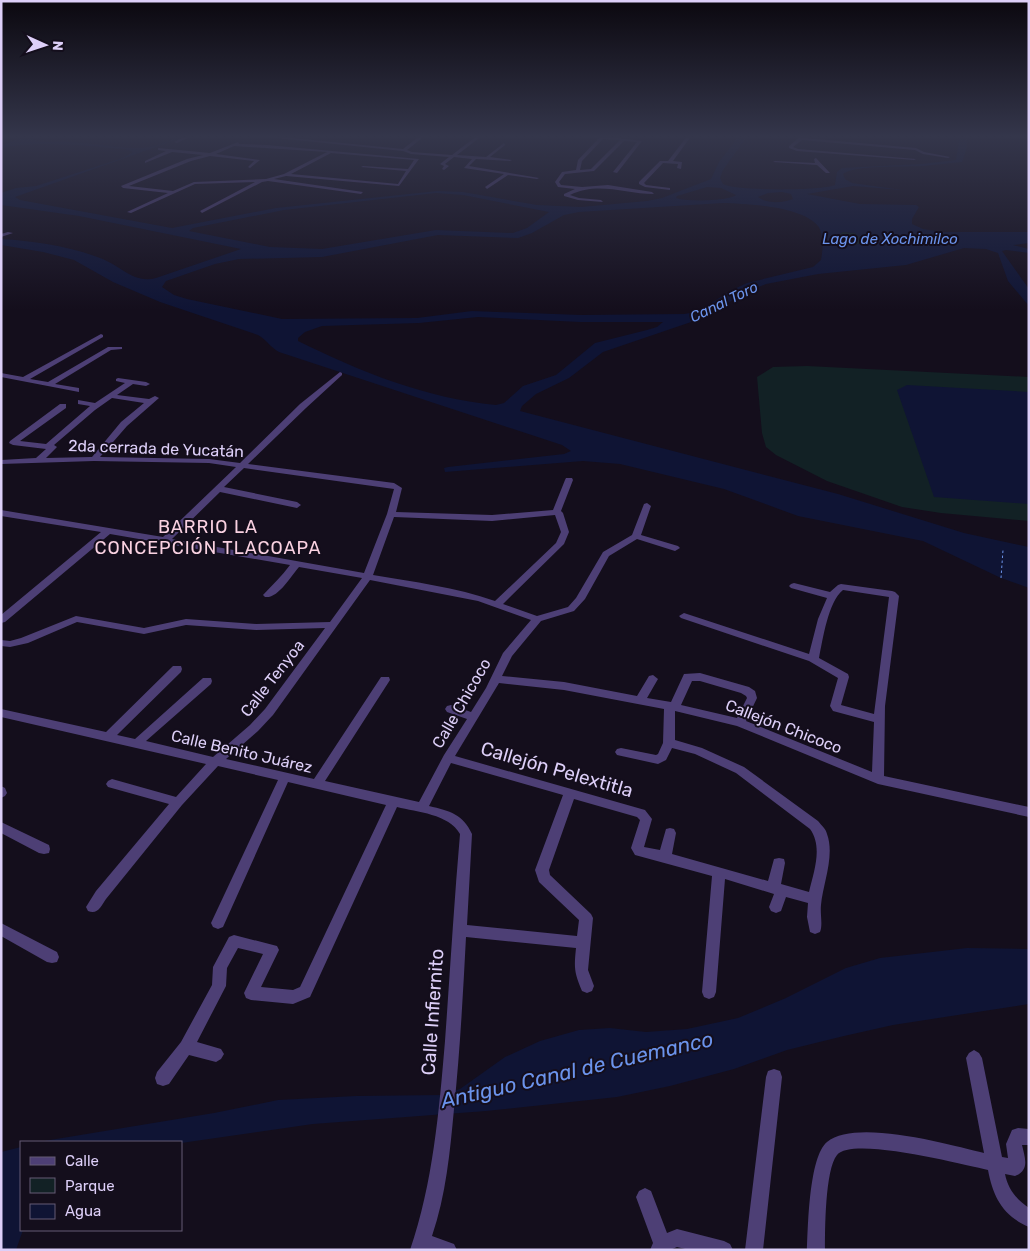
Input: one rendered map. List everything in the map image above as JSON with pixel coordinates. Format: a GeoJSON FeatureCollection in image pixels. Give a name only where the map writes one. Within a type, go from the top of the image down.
{"type":"FeatureCollection","features":[{"type":"Feature","properties":{"kind":"street"},"geometry":{"type":"LineString","coordinates":[[129,212],[172,193]]}},
{"type":"Feature","properties":{"kind":"street"},"geometry":{"type":"LineString","coordinates":[[202,212],[238,193]]}},
{"type":"Feature","properties":{"kind":"street"},"geometry":{"type":"LineString","coordinates":[[571,193],[566,195],[578,199],[601,201]]}},
{"type":"Feature","properties":{"kind":"street"},"geometry":{"type":"LineString","coordinates":[[1,231],[10,232],[1,236]]}},
{"type":"Feature","properties":{"kind":"street"},"geometry":{"type":"LineString","coordinates":[[25,378],[101,336]]}},
{"type":"Feature","properties":{"kind":"street"},"geometry":{"type":"LineString","coordinates":[[50,384],[110,348],[120,348]]}},
{"type":"Feature","properties":{"kind":"street"},"geometry":{"type":"LineString","coordinates":[[166,540],[303,406],[340,374]]}},
{"type":"Feature","properties":{"kind":"street"},"geometry":{"type":"LineString","coordinates":[[1,375],[25,378],[76,390]]}},
{"type":"Feature","properties":{"kind":"street"},"geometry":{"type":"LineString","coordinates":[[118,380],[146,384]]}},
{"type":"Feature","properties":{"kind":"street"},"geometry":{"type":"LineString","coordinates":[[47,447],[96,406],[132,382]]}},
{"type":"Feature","properties":{"kind":"street"},"geometry":{"type":"LineString","coordinates":[[94,459],[124,424],[153,400],[112,396]]}},
{"type":"Feature","properties":{"kind":"street"},"geometry":{"type":"LineString","coordinates":[[81,402],[96,406]]}},
{"type":"Feature","properties":{"kind":"street"},"geometry":{"type":"LineString","coordinates":[[40,459],[52,447],[13,443],[63,406]]}},
{"type":"Feature","properties":{"kind":"street","name":"2da cerrada de Yucatán"},"geometry":{"type":"LineString","coordinates":[[1,462],[40,459],[209,461],[390,485],[398,488]]}},
{"type":"Feature","properties":{"kind":"street"},"geometry":{"type":"LineString","coordinates":[[556,512],[569,480]]}},
{"type":"Feature","properties":{"kind":"street","name":"Calle Tenyoa"},"geometry":{"type":"LineString","coordinates":[[93,907],[178,802],[216,761],[254,728],[269,712],[333,625],[368,576],[391,514],[398,488]]}},
{"type":"Feature","properties":{"kind":"street"},"geometry":{"type":"LineString","coordinates":[[219,490],[298,505]]}},
{"type":"Feature","properties":{"kind":"street"},"geometry":{"type":"LineString","coordinates":[[1,513],[368,576],[497,604],[537,619],[571,609],[580,599],[606,554],[636,536],[647,506]]}},
{"type":"Feature","properties":{"kind":"street"},"geometry":{"type":"LineString","coordinates":[[391,514],[492,518],[556,512]]}},
{"type":"Feature","properties":{"kind":"street"},"geometry":{"type":"LineString","coordinates":[[497,604],[560,544],[564,532],[559,513],[556,512]]}},
{"type":"Feature","properties":{"kind":"street"},"geometry":{"type":"LineString","coordinates":[[1,620],[108,532]]}},
{"type":"Feature","properties":{"kind":"street"},"geometry":{"type":"LineString","coordinates":[[636,536],[675,548]]}},
{"type":"Feature","properties":{"kind":"street"},"geometry":{"type":"LineString","coordinates":[[268,595],[297,563]]}},
{"type":"Feature","properties":{"kind":"street"},"geometry":{"type":"LineString","coordinates":[[794,586],[832,596]]}},
{"type":"Feature","properties":{"kind":"street"},"geometry":{"type":"LineString","coordinates":[[813,659],[832,596],[837,588],[881,592],[894,596],[879,719],[878,779]]}},
{"type":"Feature","properties":{"kind":"street"},"geometry":{"type":"LineString","coordinates":[[684,616],[813,659],[844,677],[835,706],[837,708],[879,719]]}},
{"type":"Feature","properties":{"kind":"street"},"geometry":{"type":"LineString","coordinates":[[1,643],[10,644],[24,641],[76,619],[144,631],[186,622],[256,627],[333,625]]}},
{"type":"Feature","properties":{"kind":"street","name":"Calle Chicoco"},"geometry":{"type":"LineString","coordinates":[[422,808],[448,758],[474,717],[507,655],[537,619]]}},
{"type":"Feature","properties":{"kind":"street"},"geometry":{"type":"LineString","coordinates":[[108,736],[177,669]]}},
{"type":"Feature","properties":{"kind":"street"},"geometry":{"type":"LineString","coordinates":[[621,752],[658,760],[662,757],[669,743],[673,706],[688,677],[700,677],[746,690],[751,694],[752,698],[740,723]]}},
{"type":"Feature","properties":{"kind":"street","name":"Callejón Chicoco"},"geometry":{"type":"LineString","coordinates":[[495,679],[564,686],[673,706],[740,723],[878,779],[1029,812]]}},
{"type":"Feature","properties":{"kind":"street"},"geometry":{"type":"LineString","coordinates":[[317,784],[385,680]]}},
{"type":"Feature","properties":{"kind":"street"},"geometry":{"type":"LineString","coordinates":[[640,701],[653,680]]}},
{"type":"Feature","properties":{"kind":"street"},"geometry":{"type":"LineString","coordinates":[[138,744],[143,737],[207,681]]}},
{"type":"Feature","properties":{"kind":"street"},"geometry":{"type":"LineString","coordinates":[[451,709],[474,717]]}},
{"type":"Feature","properties":{"kind":"street","name":"Calle Benito Juárez"},"geometry":{"type":"LineString","coordinates":[[1,713],[108,736],[393,803],[422,808],[454,819],[463,825],[466,834]]}},
{"type":"Feature","properties":{"kind":"street"},"geometry":{"type":"LineString","coordinates":[[669,743],[698,751],[740,770],[814,825],[821,834],[824,844],[815,899],[813,921],[815,928]]}},
{"type":"Feature","properties":{"kind":"street","name":"Callejón Pelextitla"},"geometry":{"type":"LineString","coordinates":[[448,758],[640,813],[646,819],[637,848],[640,851],[665,856],[777,890],[815,899]]}},
{"type":"Feature","properties":{"kind":"street"},"geometry":{"type":"LineString","coordinates":[[218,922],[285,777]]}},
{"type":"Feature","properties":{"kind":"street"},"geometry":{"type":"LineString","coordinates":[[112,784],[178,802]]}},
{"type":"Feature","properties":{"kind":"street"},"geometry":{"type":"LineString","coordinates":[[570,792],[542,870],[544,878],[586,918],[581,970],[587,986]]}},
{"type":"Feature","properties":{"kind":"street"},"geometry":{"type":"LineString","coordinates":[[163,1078],[186,1047],[219,986],[220,967],[234,941],[272,950],[251,993],[293,997],[305,992],[393,803]]}},
{"type":"Feature","properties":{"kind":"street"},"geometry":{"type":"LineString","coordinates":[[1,827],[44,849]]}},
{"type":"Feature","properties":{"kind":"street"},"geometry":{"type":"LineString","coordinates":[[665,856],[670,833]]}},
{"type":"Feature","properties":{"kind":"street","name":"Calle Infiernito"},"geometry":{"type":"LineString","coordinates":[[420,1246],[438,1189],[451,1058],[466,834]]}},
{"type":"Feature","properties":{"kind":"street"},"geometry":{"type":"LineString","coordinates":[[776,907],[779,863]]}},
{"type":"Feature","properties":{"kind":"street"},"geometry":{"type":"LineString","coordinates":[[710,992],[719,873]]}},
{"type":"Feature","properties":{"kind":"street"},"geometry":{"type":"LineString","coordinates":[[1,929],[52,957]]}},
{"type":"Feature","properties":{"kind":"street"},"geometry":{"type":"LineString","coordinates":[[459,930],[583,943]]}},
{"type":"Feature","properties":{"kind":"street"},"geometry":{"type":"LineString","coordinates":[[186,1047],[216,1054]]}},
{"type":"Feature","properties":{"kind":"street"},"geometry":{"type":"LineString","coordinates":[[974,1058],[999,1185],[1011,1206],[1029,1218]]}},
{"type":"Feature","properties":{"kind":"street"},"geometry":{"type":"LineString","coordinates":[[754,1250],[774,1077]]}},
{"type":"Feature","properties":{"kind":"street"},"geometry":{"type":"LineString","coordinates":[[816,1250],[821,1179],[832,1147],[841,1142],[867,1140],[906,1144],[994,1165],[1015,1168],[1018,1165],[1014,1144],[1018,1136],[1029,1137]]}},
{"type":"Feature","properties":{"kind":"street"},"geometry":{"type":"LineString","coordinates":[[645,1197],[660,1247],[677,1238],[724,1250]]}},
{"type":"Feature","properties":{"kind":"street"},"geometry":{"type":"LineString","coordinates":[[420,1246],[448,1250]]}},
{"type":"Feature","properties":{"kind":"green space"},"geometry":{"type":"Polygon","coordinates":[[[843,232],[855,233],[863,241],[857,245],[840,242],[837,240],[837,236],[843,232]]]}},
{"type":"Feature","properties":{"kind":"green space"},"geometry":{"type":"Polygon","coordinates":[[[807,366],[1029,377],[1029,521],[941,513],[902,507],[827,481],[776,455],[766,447],[762,433],[757,377],[773,367],[807,366]]]}},
{"type":"Feature","properties":{"kind":"water","name":"Lago de Xochimilco"},"geometry":{"type":"Polygon","coordinates":[[[1,193],[25,193],[15,197],[20,200],[172,228],[276,208],[414,193],[433,193],[284,210],[193,228],[189,231],[270,247],[322,249],[436,230],[513,233],[527,228],[549,212],[463,195],[441,193],[471,193],[537,205],[581,207],[647,201],[674,193],[686,193],[676,198],[707,200],[725,199],[736,195],[733,193],[767,193],[758,197],[766,201],[775,202],[793,199],[791,194],[788,193],[811,193],[807,194],[860,204],[916,205],[919,207],[912,219],[912,224],[923,229],[942,232],[1029,232],[1029,243],[1013,245],[1029,249],[1029,253],[1002,251],[1029,289],[1029,306],[1008,281],[998,253],[986,249],[964,248],[906,265],[818,274],[766,284],[738,296],[717,311],[697,320],[603,352],[569,378],[536,394],[522,406],[520,411],[838,494],[964,533],[1029,547],[1029,588],[1001,578],[923,541],[798,516],[724,489],[620,464],[583,461],[445,472],[444,468],[448,467],[564,454],[571,451],[562,445],[279,352],[258,335],[160,302],[113,282],[74,260],[43,252],[1,245],[1,239],[64,247],[100,258],[133,276],[148,279],[156,278],[241,249],[79,216],[1,205],[1,193]],[[723,203],[579,212],[564,215],[532,233],[518,238],[438,235],[322,257],[239,259],[215,264],[166,281],[162,287],[174,295],[187,299],[282,319],[417,318],[472,311],[581,315],[684,314],[697,312],[747,283],[813,267],[821,260],[822,256],[822,238],[818,226],[800,214],[774,207],[723,203]],[[843,232],[837,236],[837,240],[854,245],[863,241],[855,233],[843,232]],[[478,317],[419,323],[322,326],[305,332],[298,338],[298,341],[394,382],[470,402],[496,405],[504,403],[523,386],[556,375],[595,343],[657,327],[663,322],[580,322],[478,317]]]}},
{"type":"Feature","properties":{"kind":"water"},"geometry":{"type":"Polygon","coordinates":[[[907,385],[1029,392],[1029,504],[934,497],[897,390],[907,385]]]}},
{"type":"Feature","properties":{"kind":"water","name":"Antiguo Canal de Cuemanco"},"geometry":{"type":"Polygon","coordinates":[[[967,948],[1029,949],[1029,1004],[893,1025],[844,1036],[787,1050],[734,1069],[670,1086],[617,1097],[486,1111],[313,1124],[182,1143],[182,1141],[44,1141],[214,1113],[278,1100],[356,1096],[443,1095],[460,1089],[505,1057],[540,1041],[579,1030],[610,1028],[646,1032],[687,1029],[738,1018],[786,998],[846,968],[880,958],[967,948]]]}},
{"type":"Feature","properties":{"kind":"water"},"geometry":{"type":"Polygon","coordinates":[[[20,1147],[20,1231],[23,1231],[16,1250],[1,1250],[1,1152],[20,1147]]]}},
{"type":"Feature","properties":{"kind":"ferry route"},"geometry":{"type":"LineString","coordinates":[[1001,578],[1003,550]]}},
{"type":"Feature","properties":{"kind":"district","name":"BARRIO LA CONCEPCIÓN TLACOAPA"},"geometry":{"type":"Point","coordinates":[208,537]}},
{"type":"Feature","properties":{"kind":"water label","name":"Canal Toro"},"geometry":{"type":"Point","coordinates":[724,302]}}]}
